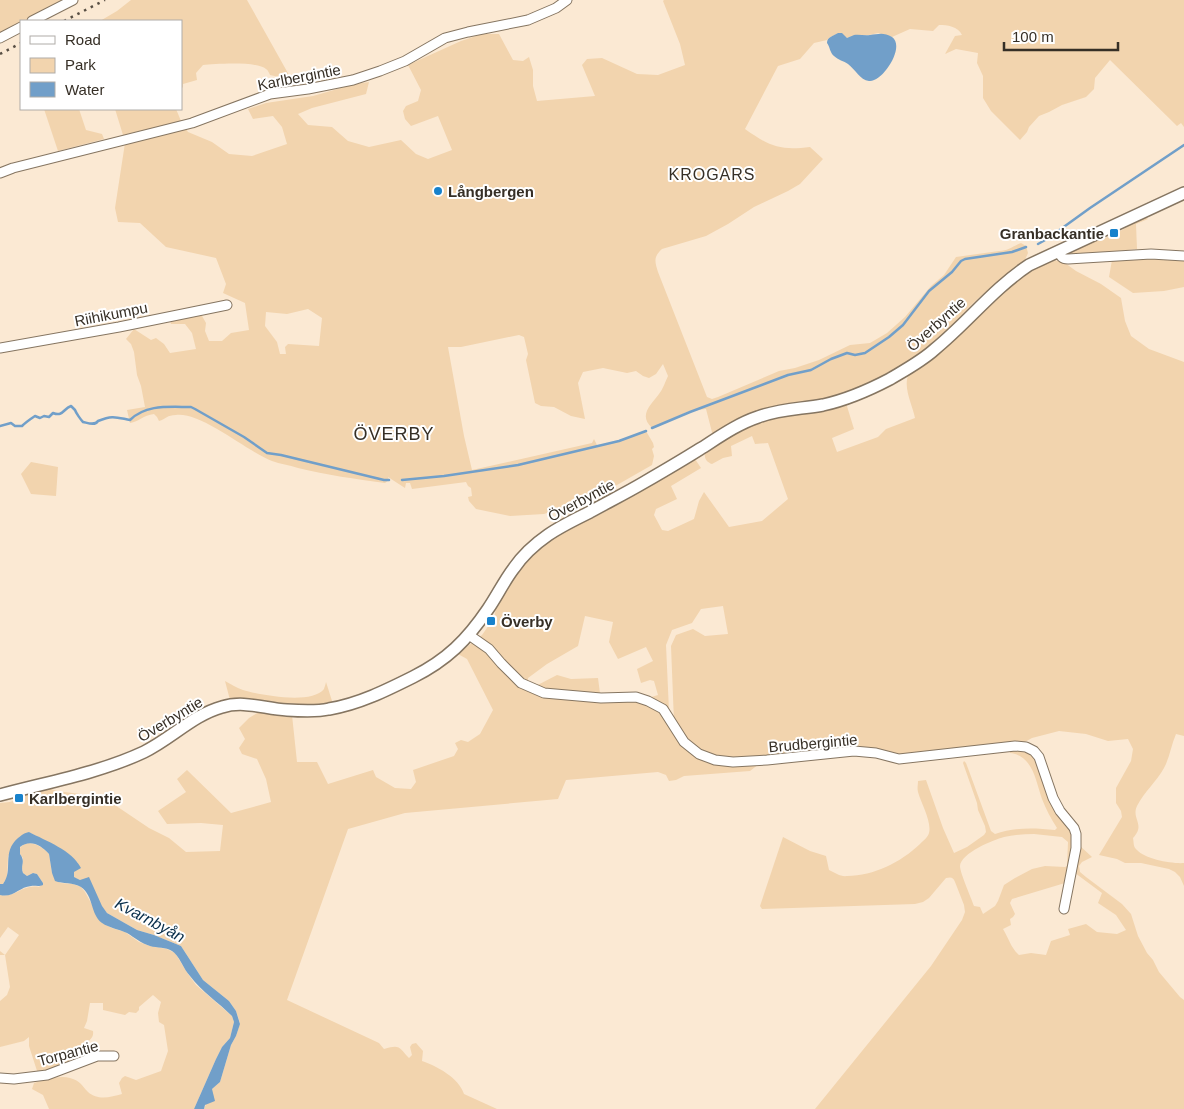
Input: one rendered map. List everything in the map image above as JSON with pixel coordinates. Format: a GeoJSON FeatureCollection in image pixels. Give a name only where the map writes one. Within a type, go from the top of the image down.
{"type":"FeatureCollection","features":[{"type":"Feature","properties":{"kind":"street"},"geometry":{"type":"LineString","coordinates":[[34,20],[74,0]]}},
{"type":"Feature","properties":{"kind":"street","name":"Karlbergintie"},"geometry":{"type":"LineString","coordinates":[[0,173],[192,123],[270,94],[353,80],[405,61],[445,38],[528,20],[556,8],[567,0]]}},
{"type":"Feature","properties":{"kind":"street"},"geometry":{"type":"LineString","coordinates":[[0,38],[20,28]]}},
{"type":"Feature","properties":{"kind":"street","name":"Överbyntie"},"geometry":{"type":"LineString","coordinates":[[0,795],[78,775],[129,759],[164,741],[198,717],[222,706],[239,704],[258,705],[283,710],[319,711],[332,709],[390,688],[431,668],[453,652],[469,635],[521,559],[536,544],[558,528],[615,499],[750,420],[772,412],[826,404],[840,400],[893,377],[934,350],[992,294],[1020,271],[1039,260],[1184,193]]}},
{"type":"Feature","properties":{"kind":"street"},"geometry":{"type":"LineString","coordinates":[[1058,251],[1064,259],[1151,254],[1184,256]]}},
{"type":"Feature","properties":{"kind":"street","name":"Riihikumpu"},"geometry":{"type":"LineString","coordinates":[[0,348],[119,327],[227,304]]}},
{"type":"Feature","properties":{"kind":"street","name":"Brudbergintie"},"geometry":{"type":"LineString","coordinates":[[469,635],[489,649],[521,683],[544,693],[601,698],[636,697],[648,701],[663,709],[684,742],[699,754],[715,760],[733,762],[767,760],[854,751],[876,753],[899,759],[1015,746],[1034,751],[1039,757],[1053,798],[1074,828],[1076,834],[1076,848],[1064,909]]}},
{"type":"Feature","properties":{"kind":"street","name":"Torpantie"},"geometry":{"type":"LineString","coordinates":[[0,1078],[14,1079],[47,1075],[97,1056],[114,1056]]}},
{"type":"Feature","properties":{"kind":"green space"},"geometry":{"type":"Polygon","coordinates":[[[0,0],[65,0],[26,20],[20,20],[20,23],[0,33],[0,0]]]}},
{"type":"Feature","properties":{"kind":"green space"},"geometry":{"type":"Polygon","coordinates":[[[131,0],[247,0],[289,75],[283,78],[270,75],[266,69],[254,65],[203,65],[196,73],[197,80],[183,84],[182,88],[182,20],[102,20],[131,0]]]}},
{"type":"Feature","properties":{"kind":"green space"},"geometry":{"type":"Polygon","coordinates":[[[1184,0],[1184,127],[1181,123],[1177,126],[1110,60],[1095,78],[1094,89],[1086,97],[1062,105],[1039,116],[1020,140],[991,111],[983,98],[983,76],[977,63],[978,53],[956,49],[945,54],[955,36],[962,35],[955,28],[939,25],[933,31],[910,29],[892,37],[878,33],[856,35],[847,38],[838,33],[827,40],[814,43],[800,59],[778,66],[745,129],[761,140],[775,146],[783,148],[810,147],[823,159],[800,184],[754,207],[706,236],[662,249],[656,257],[658,272],[707,397],[712,399],[718,397],[779,371],[819,360],[850,345],[870,343],[887,333],[905,317],[931,286],[944,275],[956,257],[1005,250],[1021,243],[1026,246],[1028,253],[1025,260],[976,300],[923,351],[884,376],[833,398],[760,410],[739,419],[713,436],[706,409],[689,411],[652,428],[648,423],[646,419],[647,410],[660,392],[668,376],[663,364],[656,374],[649,378],[636,371],[627,373],[603,368],[583,372],[578,383],[585,419],[571,416],[554,407],[541,406],[535,403],[526,360],[528,354],[524,337],[519,335],[461,347],[448,347],[472,470],[592,443],[594,439],[599,446],[646,431],[653,443],[654,456],[652,465],[617,485],[544,514],[510,516],[476,509],[469,501],[468,497],[472,496],[471,488],[466,482],[412,489],[410,483],[406,483],[405,488],[388,477],[389,480],[385,483],[330,475],[278,463],[261,456],[211,426],[187,416],[173,415],[159,421],[154,414],[130,423],[127,410],[145,407],[137,375],[134,352],[131,344],[126,339],[134,329],[151,340],[156,338],[164,344],[170,353],[196,349],[192,333],[185,324],[171,324],[170,320],[195,314],[202,316],[206,323],[205,331],[209,341],[222,341],[231,333],[249,330],[245,303],[223,293],[226,284],[216,258],[166,247],[140,223],[118,222],[115,208],[125,143],[186,129],[188,132],[212,142],[229,154],[252,156],[287,144],[282,127],[273,116],[253,119],[248,109],[266,103],[313,96],[369,82],[366,94],[312,108],[298,114],[308,125],[332,127],[348,141],[369,147],[401,140],[416,154],[428,159],[452,150],[438,116],[411,126],[405,119],[403,111],[406,106],[418,101],[421,90],[408,65],[461,41],[482,34],[499,34],[513,60],[523,61],[529,57],[533,70],[533,86],[537,101],[595,96],[582,65],[587,59],[602,58],[637,74],[658,75],[685,65],[680,44],[663,1],[1184,0]],[[308,309],[287,314],[266,312],[265,326],[277,342],[280,354],[286,354],[285,347],[288,344],[319,346],[322,318],[308,309]]]}},
{"type":"Feature","properties":{"kind":"green space"},"geometry":{"type":"Polygon","coordinates":[[[44,110],[79,110],[86,130],[102,134],[104,139],[58,151],[44,110]]]}},
{"type":"Feature","properties":{"kind":"green space"},"geometry":{"type":"Polygon","coordinates":[[[115,110],[176,110],[181,121],[123,135],[115,110]]]}},
{"type":"Feature","properties":{"kind":"green space"},"geometry":{"type":"Polygon","coordinates":[[[1145,217],[1148,219],[1136,224],[1137,249],[1073,256],[1068,253],[1070,250],[1088,242],[1101,240],[1145,217]]]}},
{"type":"Feature","properties":{"kind":"green space"},"geometry":{"type":"Polygon","coordinates":[[[1150,258],[1184,260],[1184,287],[1164,291],[1133,293],[1109,277],[1112,260],[1150,258]]]}},
{"type":"Feature","properties":{"kind":"green space"},"geometry":{"type":"Polygon","coordinates":[[[1054,260],[1065,263],[1101,284],[1121,298],[1125,321],[1131,336],[1149,349],[1184,362],[1184,736],[1176,734],[1164,768],[1137,806],[1138,829],[1133,838],[1136,849],[1146,856],[1166,862],[1184,863],[1184,886],[1180,877],[1169,869],[1141,863],[1125,863],[1099,855],[1122,817],[1116,803],[1116,788],[1131,761],[1133,749],[1128,739],[1108,741],[1086,734],[1059,731],[1032,738],[1023,743],[904,755],[872,748],[842,747],[768,757],[750,771],[684,776],[669,781],[666,775],[658,772],[566,780],[558,799],[405,813],[348,829],[287,1000],[379,1043],[384,1049],[397,1047],[409,1058],[412,1055],[410,1047],[416,1043],[423,1051],[422,1061],[441,1069],[457,1083],[464,1094],[497,1109],[204,1109],[212,1089],[220,1082],[240,1023],[236,1011],[229,1001],[203,980],[181,946],[137,930],[107,913],[80,880],[73,877],[78,863],[29,832],[8,856],[7,878],[3,884],[0,884],[0,803],[22,798],[28,792],[45,787],[57,791],[103,797],[149,828],[169,838],[186,852],[220,851],[223,825],[201,823],[167,824],[158,811],[186,792],[177,779],[187,770],[231,813],[271,802],[266,779],[257,759],[242,754],[239,748],[245,739],[239,728],[249,718],[262,710],[292,715],[297,762],[317,762],[328,784],[373,770],[376,777],[395,788],[411,789],[416,782],[413,770],[454,756],[458,749],[455,743],[461,740],[468,742],[480,734],[493,710],[467,659],[458,654],[482,635],[494,618],[496,608],[519,569],[536,551],[565,530],[599,515],[695,459],[701,468],[671,486],[677,499],[656,509],[654,515],[662,530],[668,531],[694,519],[699,501],[704,492],[729,527],[762,521],[788,499],[768,443],[755,444],[752,436],[731,446],[732,456],[712,464],[705,457],[705,453],[709,449],[738,431],[761,420],[846,403],[854,429],[832,438],[837,452],[878,437],[886,429],[915,418],[907,390],[907,379],[911,371],[941,352],[1006,289],[1036,268],[1054,260]],[[723,606],[701,609],[692,623],[672,630],[666,645],[669,711],[648,698],[658,695],[654,681],[650,680],[641,683],[637,669],[653,661],[646,647],[618,659],[609,642],[613,622],[585,616],[578,646],[547,664],[528,678],[528,690],[557,675],[571,679],[598,678],[601,701],[639,701],[655,708],[674,722],[671,646],[676,635],[693,629],[705,636],[728,634],[723,606]]]}},
{"type":"Feature","properties":{"kind":"green space"},"geometry":{"type":"Polygon","coordinates":[[[31,462],[58,467],[56,496],[31,494],[21,474],[31,462]]]}},
{"type":"Feature","properties":{"kind":"green space"},"geometry":{"type":"Polygon","coordinates":[[[225,681],[251,692],[297,698],[318,694],[324,689],[326,682],[333,704],[325,706],[281,703],[277,705],[245,699],[230,700],[225,681]]]}},
{"type":"Feature","properties":{"kind":"green space"},"geometry":{"type":"Polygon","coordinates":[[[1021,749],[1028,751],[1036,760],[1074,838],[1065,883],[1012,899],[1010,903],[1015,914],[1010,919],[1011,925],[1003,929],[1019,955],[1031,953],[1046,955],[1051,941],[1070,935],[1068,929],[1086,924],[1097,932],[1117,934],[1126,930],[1116,915],[1098,903],[1102,893],[1075,873],[1079,845],[1092,857],[1082,862],[1079,866],[1080,872],[1122,904],[1131,914],[1138,936],[1147,953],[1159,972],[1184,1000],[1184,1109],[815,1109],[931,966],[962,920],[965,912],[955,882],[951,878],[946,878],[929,898],[915,904],[762,909],[760,906],[783,837],[810,851],[826,856],[829,870],[840,875],[867,874],[877,871],[913,851],[928,834],[929,824],[918,789],[918,781],[926,780],[954,853],[967,847],[986,832],[963,763],[964,761],[991,831],[995,834],[1025,829],[1055,830],[1057,828],[1044,803],[1029,764],[1018,755],[1010,753],[1010,751],[1021,749]],[[1022,834],[1004,837],[971,852],[962,861],[960,869],[974,906],[980,907],[983,914],[995,906],[1004,885],[1032,869],[1045,866],[1067,866],[1068,842],[1062,837],[1022,834]]]}},
{"type":"Feature","properties":{"kind":"green space"},"geometry":{"type":"Polygon","coordinates":[[[29,843],[40,847],[49,854],[52,873],[60,883],[81,887],[102,923],[125,932],[139,942],[175,953],[196,985],[232,1016],[234,1022],[230,1038],[222,1047],[194,1109],[49,1109],[43,1095],[32,1089],[34,1083],[57,1077],[66,1077],[79,1082],[92,1095],[105,1097],[122,1094],[119,1083],[125,1076],[136,1080],[161,1071],[168,1051],[164,1025],[159,1022],[158,1013],[161,1002],[153,995],[139,1007],[136,1013],[129,1012],[125,1015],[103,1010],[103,1003],[90,1003],[84,1028],[93,1031],[92,1037],[84,1049],[88,1058],[38,1074],[29,1046],[29,1037],[24,1041],[0,1047],[0,1001],[7,995],[10,987],[5,955],[19,935],[8,927],[0,938],[0,895],[11,895],[28,887],[39,887],[43,883],[37,874],[33,873],[27,876],[23,873],[23,858],[19,850],[23,845],[29,843]]]}},
{"type":"Feature","properties":{"kind":"water"},"geometry":{"type":"Polygon","coordinates":[[[838,33],[842,33],[847,38],[854,35],[881,34],[892,37],[896,42],[896,48],[891,64],[886,71],[874,80],[863,79],[848,64],[837,59],[832,53],[827,41],[838,33]]]}},
{"type":"Feature","properties":{"kind":"water"},"geometry":{"type":"Polygon","coordinates":[[[29,832],[65,851],[77,862],[81,868],[74,872],[74,877],[80,880],[89,877],[107,913],[137,930],[181,946],[203,980],[229,1001],[236,1011],[240,1024],[231,1045],[220,1082],[212,1089],[215,1101],[205,1105],[204,1109],[194,1109],[222,1047],[230,1038],[234,1022],[232,1016],[195,982],[172,951],[147,945],[127,933],[102,923],[95,915],[88,895],[81,887],[75,884],[55,881],[49,854],[39,846],[28,843],[20,847],[20,854],[23,859],[23,873],[27,876],[33,873],[37,874],[43,885],[27,887],[5,896],[0,895],[0,884],[3,884],[8,873],[10,850],[18,838],[29,832]]]}},
{"type":"Feature","properties":{"kind":"waterway"},"geometry":{"type":"LineString","coordinates":[[1038,244],[1184,145]]}},
{"type":"Feature","properties":{"kind":"waterway"},"geometry":{"type":"LineString","coordinates":[[652,428],[788,375],[811,370],[847,353],[855,355],[865,353],[903,325],[929,291],[952,272],[961,261],[1012,252],[1026,247]]}},
{"type":"Feature","properties":{"kind":"waterway"},"geometry":{"type":"LineString","coordinates":[[0,426],[11,423],[15,426],[22,426],[35,416],[40,418],[44,416],[49,417],[53,413],[59,414],[71,406],[83,422],[93,424],[111,417],[130,420],[143,411],[151,409],[191,407],[244,437],[267,453],[389,480]]}},
{"type":"Feature","properties":{"kind":"waterway"},"geometry":{"type":"LineString","coordinates":[[402,480],[518,465],[619,441],[646,431]]}},
{"type":"Feature","properties":{"kind":"railway"},"geometry":{"type":"LineString","coordinates":[[66,20],[105,0]]}},
{"type":"Feature","properties":{"kind":"railway"},"geometry":{"type":"LineString","coordinates":[[0,54],[20,44]]}},
{"type":"Feature","properties":{"kind":"place","name":"Långbergen"},"geometry":{"type":"Point","coordinates":[438,191]}},
{"type":"Feature","properties":{"kind":"place","name":"Granbackantie"},"geometry":{"type":"Point","coordinates":[1114,233]}},
{"type":"Feature","properties":{"kind":"place","name":"Överby"},"geometry":{"type":"Point","coordinates":[491,621]}},
{"type":"Feature","properties":{"kind":"place","name":"Karlbergintie"},"geometry":{"type":"Point","coordinates":[19,798]}},
{"type":"Feature","properties":{"kind":"district","name":"KROGARS"},"geometry":{"type":"Point","coordinates":[712,174]}},
{"type":"Feature","properties":{"kind":"district","name":"ÖVERBY"},"geometry":{"type":"Point","coordinates":[394,434]}},
{"type":"Feature","properties":{"kind":"water label","name":"Kvarnbyån"},"geometry":{"type":"Point","coordinates":[150,920]}}]}
